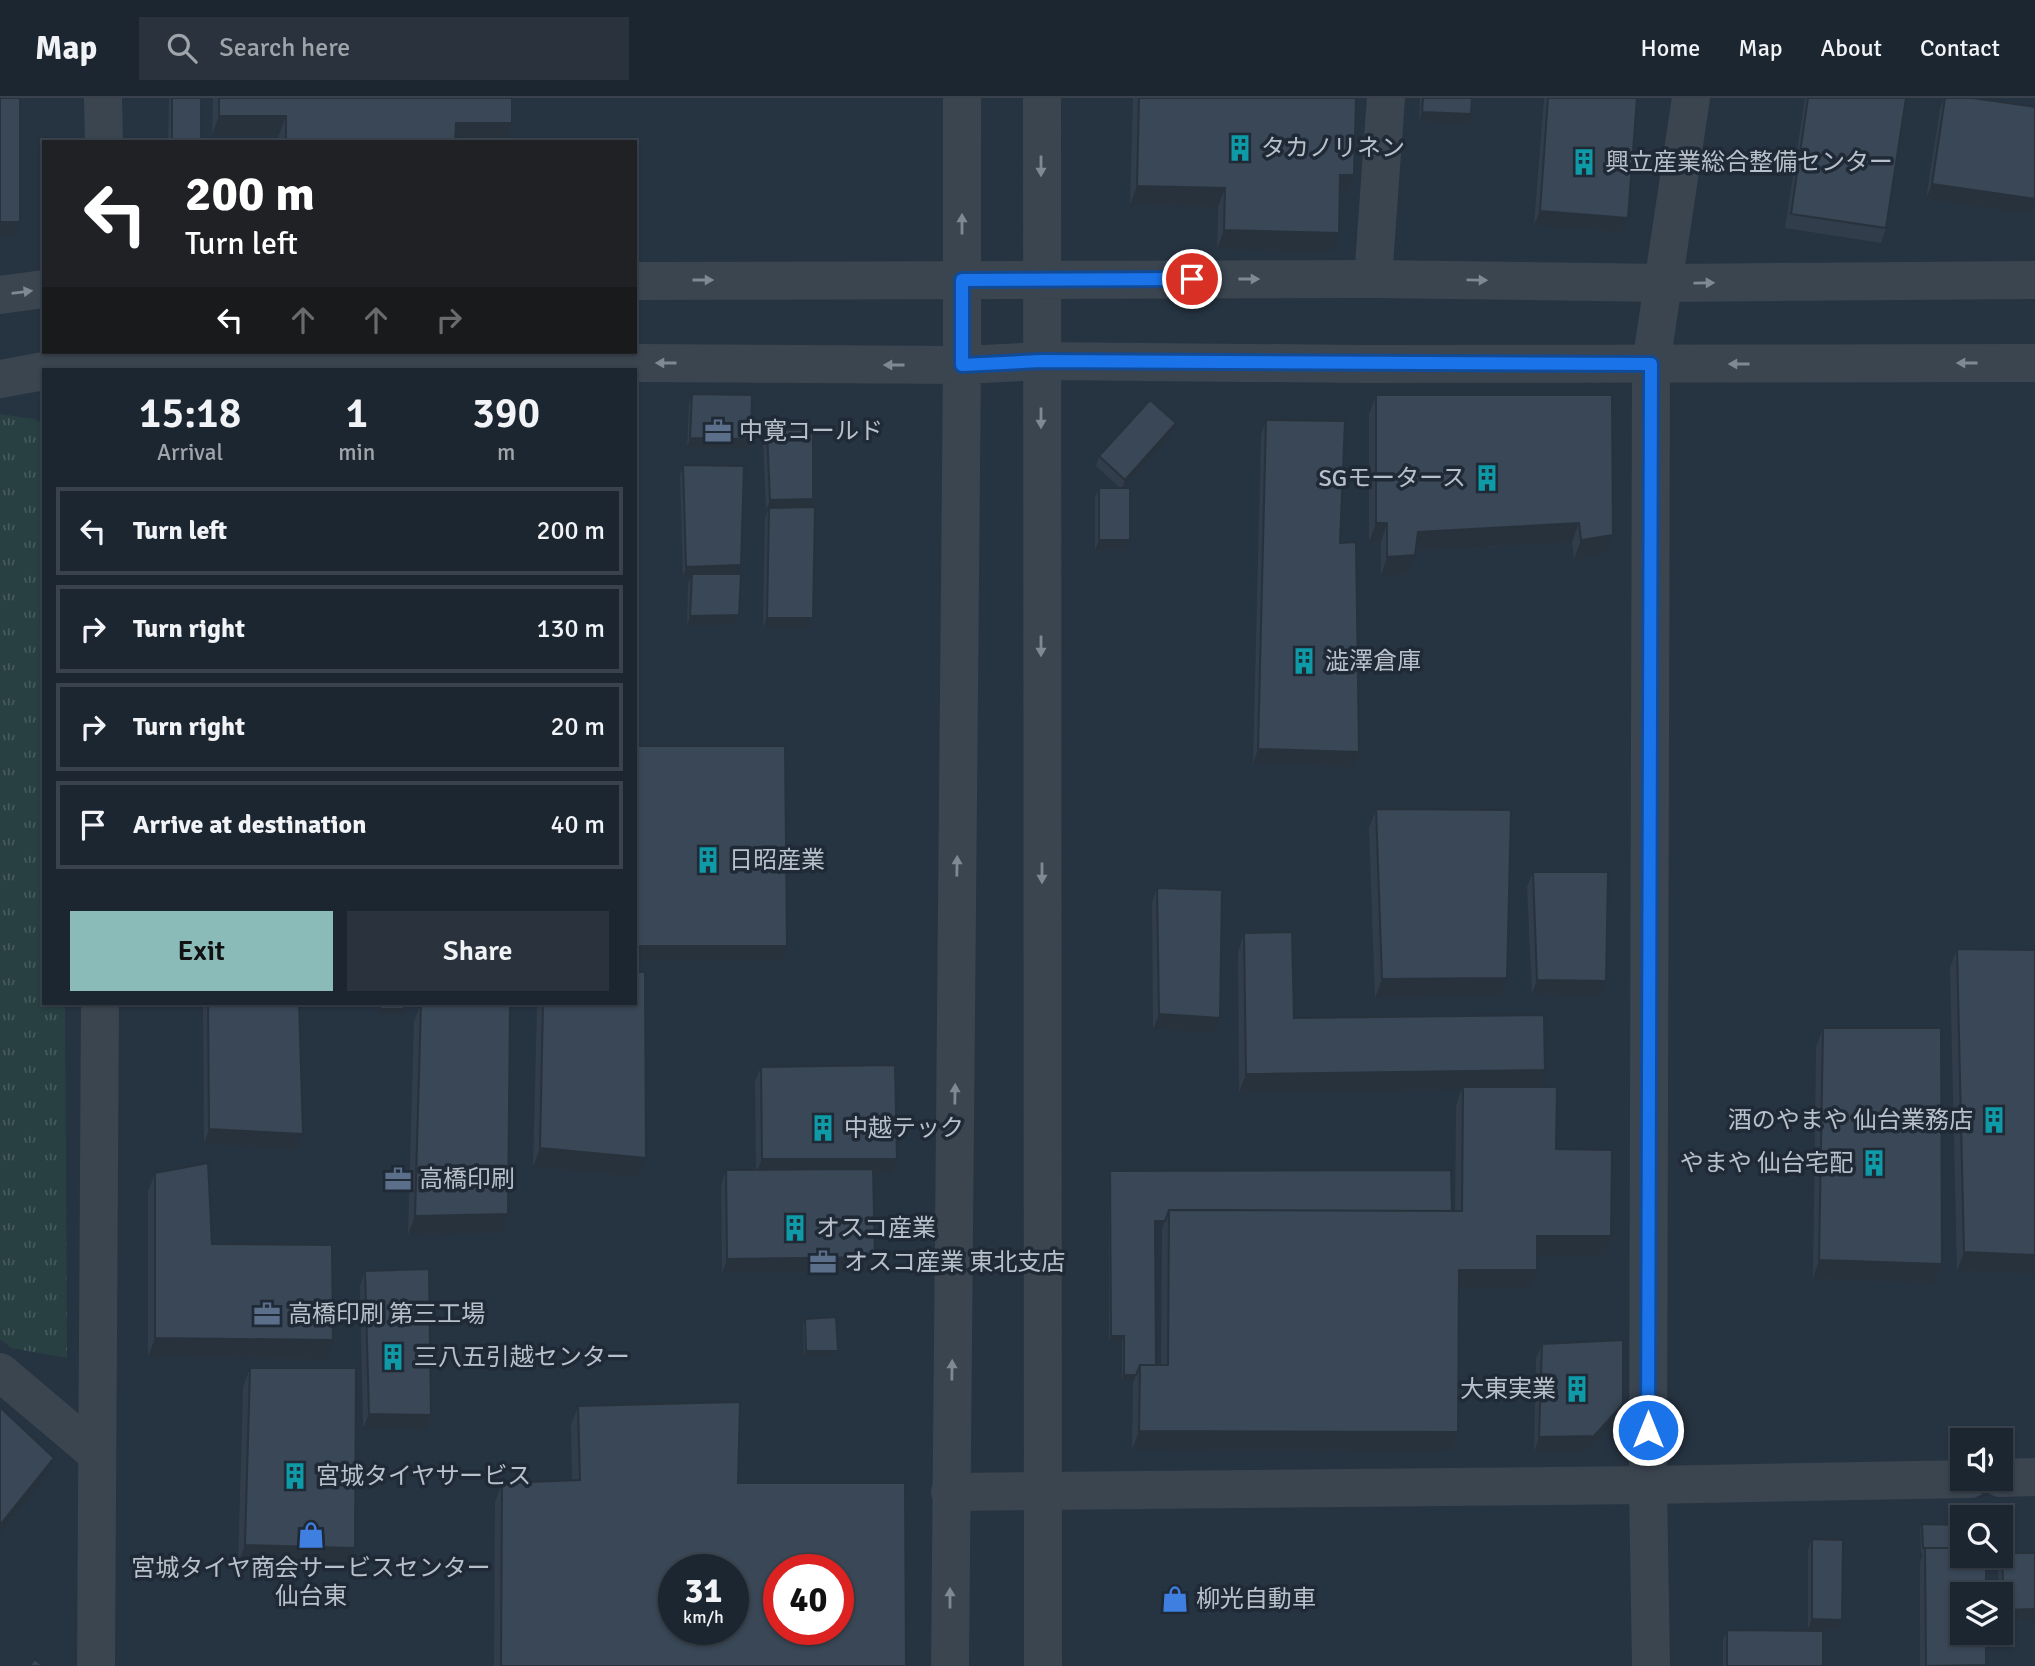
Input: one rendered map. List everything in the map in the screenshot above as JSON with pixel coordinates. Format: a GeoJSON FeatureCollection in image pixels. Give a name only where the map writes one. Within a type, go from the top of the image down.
{"type":"FeatureCollection","features":[{"type":"Feature","properties":{"kind":"street"},"geometry":{"type":"LineString","coordinates":[[103,98],[104,140]]}},
{"type":"Feature","properties":{"kind":"street"},"geometry":{"type":"LineString","coordinates":[[950,1666],[962,98]]}},
{"type":"Feature","properties":{"kind":"street"},"geometry":{"type":"LineString","coordinates":[[1042,98],[1043,1666]]}},
{"type":"Feature","properties":{"kind":"street"},"geometry":{"type":"LineString","coordinates":[[1373,279],[1386,98]]}},
{"type":"Feature","properties":{"kind":"street"},"geometry":{"type":"LineString","coordinates":[[1651,1666],[1648,1485],[1651,364],[1691,98]]}},
{"type":"Feature","properties":{"kind":"street"},"geometry":{"type":"LineString","coordinates":[[637,281],[1373,279],[1664,283],[2035,280]]}},
{"type":"Feature","properties":{"kind":"street"},"geometry":{"type":"LineString","coordinates":[[0,295],[42,289]]}},
{"type":"Feature","properties":{"kind":"street"},"geometry":{"type":"LineString","coordinates":[[60,368],[104,360],[962,365],[1041,361],[2035,363]]}},
{"type":"Feature","properties":{"kind":"street"},"geometry":{"type":"LineString","coordinates":[[0,379],[42,371]]}},
{"type":"Feature","properties":{"kind":"street"},"geometry":{"type":"LineString","coordinates":[[96,1666],[100,1005]]}},
{"type":"Feature","properties":{"kind":"street"},"geometry":{"type":"LineString","coordinates":[[0,1371],[97,1454]]}},
{"type":"Feature","properties":{"kind":"street"},"geometry":{"type":"LineString","coordinates":[[2013,1478],[2035,1478]]}},
{"type":"Feature","properties":{"kind":"street"},"geometry":{"type":"LineString","coordinates":[[950,1492],[1950,1479]]}},
{"type":"Feature","properties":{"kind":"green space"},"geometry":{"type":"Polygon","coordinates":[[[0,414],[34,419],[42,424],[42,1005],[65,1005],[67,1358],[11,1348],[0,1339],[0,414]]]}},
{"type":"Feature","properties":{"kind":"building"},"geometry":{"type":"Polygon","coordinates":[[[0,98],[20,98],[20,222],[0,222],[0,98]]]}},
{"type":"Feature","properties":{"kind":"building"},"geometry":{"type":"Polygon","coordinates":[[[172,98],[201,98],[201,140],[172,140],[172,98]]]}},
{"type":"Feature","properties":{"kind":"building"},"geometry":{"type":"Polygon","coordinates":[[[219,98],[512,98],[512,123],[456,123],[455,140],[286,140],[286,116],[219,116],[219,98]]]}},
{"type":"Feature","properties":{"kind":"building","name":"タカノリネン"},"geometry":{"type":"Polygon","coordinates":[[[1139,98],[1356,98],[1354,175],[1340,175],[1339,233],[1224,230],[1225,188],[1137,186],[1139,98]]]}},
{"type":"Feature","properties":{"kind":"building"},"geometry":{"type":"Polygon","coordinates":[[[1423,98],[1472,98],[1471,114],[1422,112],[1423,98]]]}},
{"type":"Feature","properties":{"kind":"building","name":"興立産業総合整備センター"},"geometry":{"type":"Polygon","coordinates":[[[1548,98],[1637,98],[1628,218],[1540,211],[1548,98]]]}},
{"type":"Feature","properties":{"kind":"building"},"geometry":{"type":"Polygon","coordinates":[[[1808,98],[1906,98],[1886,228],[1791,214],[1808,98]]]}},
{"type":"Feature","properties":{"kind":"building"},"geometry":{"type":"Polygon","coordinates":[[[1945,98],[1972,98],[2035,107],[2035,199],[1932,184],[1945,98]]]}},
{"type":"Feature","properties":{"kind":"building"},"geometry":{"type":"Polygon","coordinates":[[[692,394],[752,395],[751,439],[690,438],[692,394]]]}},
{"type":"Feature","properties":{"kind":"building","name":"SGモータース"},"geometry":{"type":"Polygon","coordinates":[[[1376,395],[1612,395],[1613,535],[1581,540],[1579,523],[1418,532],[1415,555],[1387,557],[1387,523],[1376,523],[1376,395]]]}},
{"type":"Feature","properties":{"kind":"building"},"geometry":{"type":"Polygon","coordinates":[[[1150,400],[1176,423],[1125,480],[1099,456],[1150,400]]]}},
{"type":"Feature","properties":{"kind":"building","name":"澁澤倉庫"},"geometry":{"type":"Polygon","coordinates":[[[1266,420],[1345,421],[1340,543],[1356,542],[1359,752],[1258,749],[1266,420]]]}},
{"type":"Feature","properties":{"kind":"building"},"geometry":{"type":"Polygon","coordinates":[[[813,429],[813,499],[770,500],[767,431],[813,429]]]}},
{"type":"Feature","properties":{"kind":"building"},"geometry":{"type":"Polygon","coordinates":[[[683,465],[744,466],[741,565],[686,567],[683,465]]]}},
{"type":"Feature","properties":{"kind":"building"},"geometry":{"type":"Polygon","coordinates":[[[1099,488],[1130,488],[1130,540],[1099,540],[1099,488]]]}},
{"type":"Feature","properties":{"kind":"building"},"geometry":{"type":"Polygon","coordinates":[[[815,507],[813,618],[767,618],[769,508],[815,507]]]}},
{"type":"Feature","properties":{"kind":"building"},"geometry":{"type":"Polygon","coordinates":[[[692,574],[741,574],[739,615],[690,616],[692,574]]]}},
{"type":"Feature","properties":{"kind":"building","name":"日昭産業"},"geometry":{"type":"Polygon","coordinates":[[[637,746],[785,746],[787,946],[637,946],[637,746]]]}},
{"type":"Feature","properties":{"kind":"building"},"geometry":{"type":"Polygon","coordinates":[[[1376,809],[1511,810],[1507,978],[1382,979],[1376,809]]]}},
{"type":"Feature","properties":{"kind":"building"},"geometry":{"type":"Polygon","coordinates":[[[1533,872],[1608,872],[1606,981],[1537,980],[1533,872]]]}},
{"type":"Feature","properties":{"kind":"building"},"geometry":{"type":"Polygon","coordinates":[[[1157,888],[1222,890],[1220,1018],[1159,1014],[1157,888]]]}},
{"type":"Feature","properties":{"kind":"building"},"geometry":{"type":"Polygon","coordinates":[[[1292,932],[1294,1018],[1544,1015],[1545,1070],[1246,1074],[1244,933],[1292,932]]]}},
{"type":"Feature","properties":{"kind":"building","name":"酒のやまや 仙台業務店"},"geometry":{"type":"Polygon","coordinates":[[[1957,949],[2035,950],[2035,1255],[1964,1252],[1957,949]]]}},
{"type":"Feature","properties":{"kind":"building"},"geometry":{"type":"Polygon","coordinates":[[[637,972],[645,972],[646,1158],[540,1148],[543,1005],[637,1005],[637,972]]]}},
{"type":"Feature","properties":{"kind":"building"},"geometry":{"type":"Polygon","coordinates":[[[208,1005],[299,1005],[303,1134],[209,1129],[208,1005]]]}},
{"type":"Feature","properties":{"kind":"building"},"geometry":{"type":"Polygon","coordinates":[[[380,1005],[404,1005],[404,1009],[380,1009],[380,1005]]]}},
{"type":"Feature","properties":{"kind":"building"},"geometry":{"type":"Polygon","coordinates":[[[421,1005],[510,1005],[508,1214],[415,1216],[421,1005]]]}},
{"type":"Feature","properties":{"kind":"building","name":"やまや 仙台宅配"},"geometry":{"type":"Polygon","coordinates":[[[1823,1028],[1941,1028],[1942,1264],[1819,1260],[1823,1028]]]}},
{"type":"Feature","properties":{"kind":"building","name":"中越テック"},"geometry":{"type":"Polygon","coordinates":[[[895,1065],[897,1159],[762,1159],[761,1067],[895,1065]]]}},
{"type":"Feature","properties":{"kind":"building"},"geometry":{"type":"Polygon","coordinates":[[[1463,1087],[1557,1087],[1556,1149],[1612,1150],[1611,1236],[1537,1236],[1537,1270],[1459,1270],[1458,1432],[1139,1431],[1140,1365],[1168,1365],[1169,1210],[1462,1211],[1463,1087]]]}},
{"type":"Feature","properties":{"kind":"building"},"geometry":{"type":"Polygon","coordinates":[[[208,1163],[212,1244],[332,1245],[333,1340],[155,1338],[155,1173],[208,1163]]]}},
{"type":"Feature","properties":{"kind":"building","name":"オスコ産業"},"geometry":{"type":"Polygon","coordinates":[[[873,1169],[875,1257],[727,1259],[726,1170],[873,1169]]]}},
{"type":"Feature","properties":{"kind":"building"},"geometry":{"type":"Polygon","coordinates":[[[1451,1170],[1452,1211],[1169,1210],[1165,1221],[1155,1221],[1156,1365],[1140,1365],[1136,1375],[1124,1375],[1124,1336],[1111,1336],[1110,1171],[1451,1170]]]}},
{"type":"Feature","properties":{"kind":"building","name":"三八五引越センター"},"geometry":{"type":"Polygon","coordinates":[[[429,1269],[431,1415],[369,1414],[365,1271],[429,1269]]]}},
{"type":"Feature","properties":{"kind":"building"},"geometry":{"type":"Polygon","coordinates":[[[836,1317],[838,1351],[806,1351],[805,1319],[836,1317]]]}},
{"type":"Feature","properties":{"kind":"building","name":"大東実業"},"geometry":{"type":"Polygon","coordinates":[[[1623,1340],[1623,1404],[1594,1436],[1539,1437],[1542,1344],[1623,1340]]]}},
{"type":"Feature","properties":{"kind":"building","name":"宮城タイヤサービス"},"geometry":{"type":"Polygon","coordinates":[[[250,1368],[356,1368],[355,1548],[245,1545],[250,1368]]]}},
{"type":"Feature","properties":{"kind":"building"},"geometry":{"type":"Polygon","coordinates":[[[740,1402],[738,1483],[905,1483],[906,1666],[501,1666],[502,1483],[580,1480],[578,1406],[740,1402]]]}},
{"type":"Feature","properties":{"kind":"building"},"geometry":{"type":"Polygon","coordinates":[[[0,1407],[54,1458],[0,1525],[0,1407]]]}},
{"type":"Feature","properties":{"kind":"building"},"geometry":{"type":"Polygon","coordinates":[[[1922,1524],[1950,1525],[1950,1548],[1923,1548],[1922,1524]]]}},
{"type":"Feature","properties":{"kind":"building"},"geometry":{"type":"Polygon","coordinates":[[[1812,1539],[1843,1540],[1842,1620],[1812,1619],[1812,1539]]]}},
{"type":"Feature","properties":{"kind":"building"},"geometry":{"type":"Polygon","coordinates":[[[1925,1548],[1950,1548],[1950,1568],[1986,1568],[1986,1582],[1950,1582],[1950,1645],[1986,1645],[1986,1665],[1926,1666],[1925,1548]]]}},
{"type":"Feature","properties":{"kind":"building"},"geometry":{"type":"Polygon","coordinates":[[[2013,1553],[2035,1553],[2035,1609],[2013,1610],[2013,1582],[2003,1582],[2003,1568],[2013,1568],[2013,1553]]]}},
{"type":"Feature","properties":{"kind":"building"},"geometry":{"type":"Polygon","coordinates":[[[1727,1630],[1823,1631],[1823,1666],[1727,1666],[1727,1630]]]}},
{"type":"Feature","properties":{"kind":"building"},"geometry":{"type":"Polygon","coordinates":[[[35,1659],[43,1666],[29,1666],[35,1659]]]}},
{"type":"Feature","properties":{"kind":"place","name":"タカノリネン"},"geometry":{"type":"Point","coordinates":[1240,148]}},
{"type":"Feature","properties":{"kind":"place","name":"興立産業総合整備センター"},"geometry":{"type":"Point","coordinates":[1584,162]}},
{"type":"Feature","properties":{"kind":"place","name":"中寛コールド"},"geometry":{"type":"Point","coordinates":[718,431]}},
{"type":"Feature","properties":{"kind":"place","name":"SGモータース"},"geometry":{"type":"Point","coordinates":[1487,478]}},
{"type":"Feature","properties":{"kind":"place","name":"澁澤倉庫"},"geometry":{"type":"Point","coordinates":[1304,661]}},
{"type":"Feature","properties":{"kind":"place","name":"日昭産業"},"geometry":{"type":"Point","coordinates":[708,860]}},
{"type":"Feature","properties":{"kind":"place","name":"酒のやまや 仙台業務店"},"geometry":{"type":"Point","coordinates":[1994,1120]}},
{"type":"Feature","properties":{"kind":"place","name":"中越テック"},"geometry":{"type":"Point","coordinates":[823,1128]}},
{"type":"Feature","properties":{"kind":"place","name":"やまや 仙台宅配"},"geometry":{"type":"Point","coordinates":[1874,1163]}},
{"type":"Feature","properties":{"kind":"place","name":"高橋印刷"},"geometry":{"type":"Point","coordinates":[398,1179]}},
{"type":"Feature","properties":{"kind":"place","name":"オスコ産業"},"geometry":{"type":"Point","coordinates":[795,1228]}},
{"type":"Feature","properties":{"kind":"place","name":"オスコ産業 東北支店"},"geometry":{"type":"Point","coordinates":[823,1262]}},
{"type":"Feature","properties":{"kind":"place","name":"高橋印刷 第三工場"},"geometry":{"type":"Point","coordinates":[267,1314]}},
{"type":"Feature","properties":{"kind":"place","name":"三八五引越センター"},"geometry":{"type":"Point","coordinates":[393,1357]}},
{"type":"Feature","properties":{"kind":"place","name":"大東実業"},"geometry":{"type":"Point","coordinates":[1577,1389]}},
{"type":"Feature","properties":{"kind":"place","name":"宮城タイヤサービス"},"geometry":{"type":"Point","coordinates":[295,1476]}},
{"type":"Feature","properties":{"kind":"place","name":"宮城タイヤ商会サービスセンター 仙台東"},"geometry":{"type":"Point","coordinates":[311,1535]}},
{"type":"Feature","properties":{"kind":"place","name":"柳光自動車"},"geometry":{"type":"Point","coordinates":[1175,1599]}},
{"type":"Feature","properties":{"kind":"route"},"geometry":{"type":"LineString","coordinates":[[1192,279],[962,280],[962,365],[1041,361],[1651,364],[1648,1430]]}}]}
